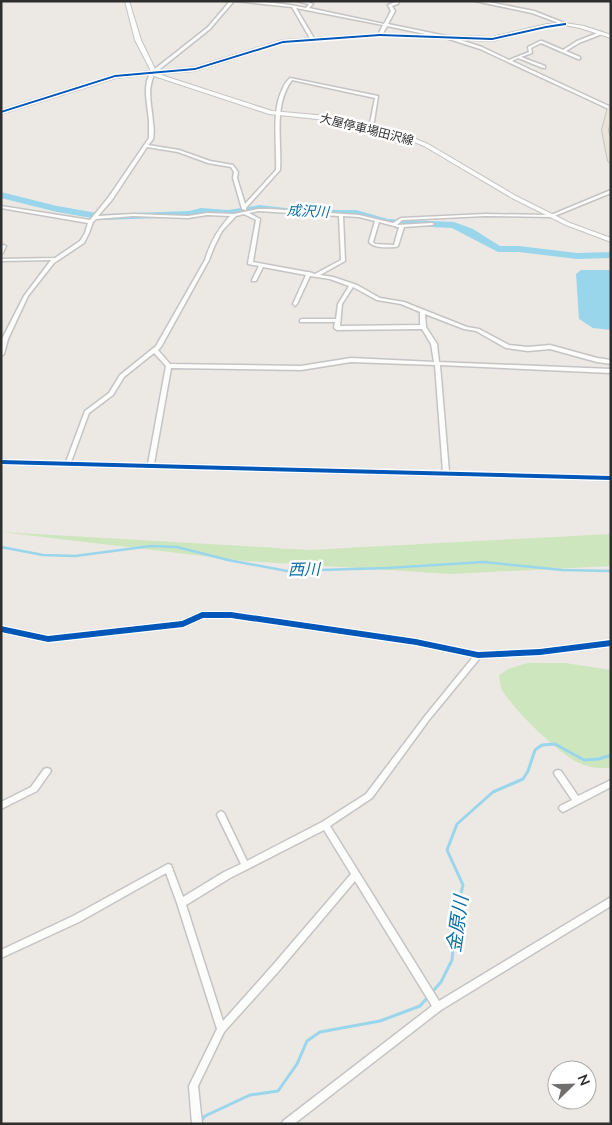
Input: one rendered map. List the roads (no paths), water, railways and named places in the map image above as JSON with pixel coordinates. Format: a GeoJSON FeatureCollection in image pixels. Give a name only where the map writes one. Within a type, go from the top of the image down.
{"type":"FeatureCollection","features":[{"type":"Feature","properties":{"kind":"main road"},"geometry":{"type":"LineString","coordinates":[[128,1],[138,40],[153,72],[195,68],[275,43],[380,35],[450,38],[506,37],[546,26],[565,24],[611,36]]}},
{"type":"Feature","properties":{"kind":"main road","name":"大屋停車場田沢線"},"geometry":{"type":"LineString","coordinates":[[153,72],[156,75],[278,114],[327,118],[409,138],[426,145],[514,197],[552,216],[611,240]]}},
{"type":"Feature","properties":{"kind":"main road"},"geometry":{"type":"LineString","coordinates":[[610,108],[605,130],[611,161]]}},
{"type":"Feature","properties":{"kind":"street"},"geometry":{"type":"LineString","coordinates":[[1,354],[5,339],[26,296],[44,271],[82,242],[95,217],[110,199],[152,138],[153,129],[146,95],[153,72],[171,56],[202,34],[232,1]]}},
{"type":"Feature","properties":{"kind":"street"},"geometry":{"type":"LineString","coordinates":[[238,1],[292,6],[450,38],[482,48],[610,108]]}},
{"type":"Feature","properties":{"kind":"street"},"geometry":{"type":"LineString","coordinates":[[292,6],[294,1]]}},
{"type":"Feature","properties":{"kind":"street"},"geometry":{"type":"LineString","coordinates":[[299,1],[311,4],[306,9]]}},
{"type":"Feature","properties":{"kind":"street"},"geometry":{"type":"LineString","coordinates":[[380,35],[393,11],[390,4],[397,1]]}},
{"type":"Feature","properties":{"kind":"street"},"geometry":{"type":"LineString","coordinates":[[477,1],[533,12],[565,24]]}},
{"type":"Feature","properties":{"kind":"street"},"geometry":{"type":"LineString","coordinates":[[292,6],[314,40]]}},
{"type":"Feature","properties":{"kind":"street"},"geometry":{"type":"LineString","coordinates":[[563,51],[578,42],[601,34]]}},
{"type":"Feature","properties":{"kind":"street"},"geometry":{"type":"LineString","coordinates":[[570,39],[578,42]]}},
{"type":"Feature","properties":{"kind":"street"},"geometry":{"type":"LineString","coordinates":[[509,61],[531,52],[529,48],[541,42],[579,58]]}},
{"type":"Feature","properties":{"kind":"street"},"geometry":{"type":"LineString","coordinates":[[520,58],[544,67]]}},
{"type":"Feature","properties":{"kind":"street"},"geometry":{"type":"LineString","coordinates":[[3,111],[115,76],[153,72]]}},
{"type":"Feature","properties":{"kind":"street"},"geometry":{"type":"LineString","coordinates":[[68,464],[87,412],[111,394],[122,376],[154,350],[168,332],[182,302],[207,260],[211,245],[219,231],[234,215],[244,210],[278,170],[280,155],[278,114],[282,90],[291,79],[377,97],[370,128]]}},
{"type":"Feature","properties":{"kind":"street"},"geometry":{"type":"LineString","coordinates":[[146,146],[179,151],[209,162],[232,166],[236,172],[235,178],[244,210],[258,218],[250,262],[261,266],[308,273],[352,285],[379,299],[402,303],[466,328],[477,330],[508,347],[528,349],[550,347],[611,362]]}},
{"type":"Feature","properties":{"kind":"street"},"geometry":{"type":"LineString","coordinates":[[377,221],[371,242],[374,245],[396,246],[398,224],[402,219],[485,215],[552,216],[611,190]]}},
{"type":"Feature","properties":{"kind":"street"},"geometry":{"type":"LineString","coordinates":[[1,206],[95,217],[234,215]]}},
{"type":"Feature","properties":{"kind":"street"},"geometry":{"type":"LineString","coordinates":[[244,210],[359,216],[398,224],[432,224]]}},
{"type":"Feature","properties":{"kind":"street"},"geometry":{"type":"LineString","coordinates":[[316,275],[342,260],[341,215]]}},
{"type":"Feature","properties":{"kind":"street"},"geometry":{"type":"LineString","coordinates":[[1,254],[4,246]]}},
{"type":"Feature","properties":{"kind":"street"},"geometry":{"type":"LineString","coordinates":[[1,260],[56,260]]}},
{"type":"Feature","properties":{"kind":"street"},"geometry":{"type":"LineString","coordinates":[[254,280],[261,266]]}},
{"type":"Feature","properties":{"kind":"street"},"geometry":{"type":"LineString","coordinates":[[295,304],[308,273]]}},
{"type":"Feature","properties":{"kind":"street"},"geometry":{"type":"LineString","coordinates":[[352,285],[340,304],[338,328],[423,327]]}},
{"type":"Feature","properties":{"kind":"street"},"geometry":{"type":"LineString","coordinates":[[422,312],[423,327],[434,344],[437,363],[446,474]]}},
{"type":"Feature","properties":{"kind":"street"},"geometry":{"type":"LineString","coordinates":[[302,321],[338,320]]}},
{"type":"Feature","properties":{"kind":"street"},"geometry":{"type":"LineString","coordinates":[[154,350],[168,366],[301,368],[351,360],[611,371]]}},
{"type":"Feature","properties":{"kind":"street"},"geometry":{"type":"LineString","coordinates":[[151,465],[168,366]]}},
{"type":"Feature","properties":{"kind":"street"},"geometry":{"type":"LineString","coordinates":[[1,462],[611,478]]}},
{"type":"Feature","properties":{"kind":"street"},"geometry":{"type":"LineString","coordinates":[[1,629],[48,639],[183,624],[202,615],[231,615],[416,642],[478,654],[540,652],[611,643]]}},
{"type":"Feature","properties":{"kind":"street"},"geometry":{"type":"LineString","coordinates":[[181,903],[246,866],[325,825],[369,796],[478,654]]}},
{"type":"Feature","properties":{"kind":"street"},"geometry":{"type":"LineString","coordinates":[[1,806],[34,789],[47,771]]}},
{"type":"Feature","properties":{"kind":"street"},"geometry":{"type":"LineString","coordinates":[[558,773],[577,801]]}},
{"type":"Feature","properties":{"kind":"street"},"geometry":{"type":"LineString","coordinates":[[563,808],[611,783]]}},
{"type":"Feature","properties":{"kind":"street"},"geometry":{"type":"LineString","coordinates":[[221,815],[246,866]]}},
{"type":"Feature","properties":{"kind":"street"},"geometry":{"type":"LineString","coordinates":[[325,825],[438,1007]]}},
{"type":"Feature","properties":{"kind":"street"},"geometry":{"type":"LineString","coordinates":[[1,954],[76,919],[168,868],[221,1029]]}},
{"type":"Feature","properties":{"kind":"street"},"geometry":{"type":"LineString","coordinates":[[197,1124],[193,1086],[221,1029],[276,969],[355,874]]}},
{"type":"Feature","properties":{"kind":"street"},"geometry":{"type":"LineString","coordinates":[[286,1124],[438,1007],[611,901]]}},
{"type":"Feature","properties":{"kind":"water"},"geometry":{"type":"Polygon","coordinates":[[[581,270],[611,270],[611,330],[593,328],[579,319],[576,274],[581,270]]]}},
{"type":"Feature","properties":{"kind":"waterway","name":"成沢川"},"geometry":{"type":"LineString","coordinates":[[1,195],[57,209],[103,217],[189,214],[201,211],[228,213],[260,208],[302,213],[356,213],[387,222],[454,225],[469,231],[498,249],[519,249],[577,256],[611,255]]}},
{"type":"Feature","properties":{"kind":"waterway","name":"西川"},"geometry":{"type":"LineString","coordinates":[[1,547],[43,555],[75,556],[151,546],[177,547],[228,560],[287,571],[387,568],[484,562],[562,570],[611,571]]}},
{"type":"Feature","properties":{"kind":"waterway","name":"金原川"},"geometry":{"type":"LineString","coordinates":[[200,1122],[205,1116],[250,1095],[278,1091],[297,1064],[307,1041],[320,1032],[380,1021],[420,1006],[441,982],[452,960],[457,910],[463,885],[447,850],[457,824],[493,792],[523,779],[528,771],[535,750],[542,745],[555,744],[584,760],[599,759],[611,755]]}}]}
